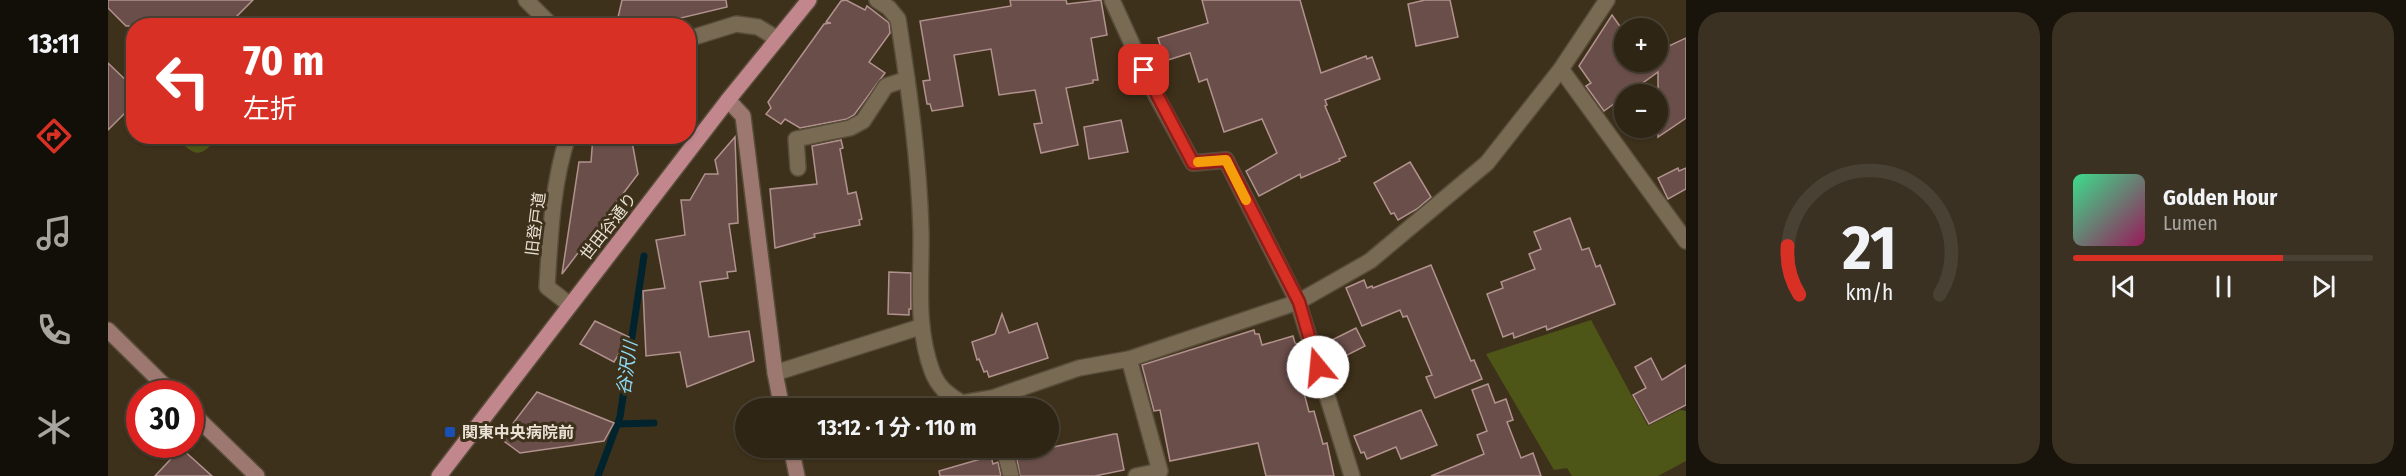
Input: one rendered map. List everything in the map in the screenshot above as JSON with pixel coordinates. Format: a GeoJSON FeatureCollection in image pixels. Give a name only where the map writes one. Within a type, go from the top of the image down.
{"type":"FeatureCollection","features":[{"type":"Feature","properties":{"kind":"main road","name":"世田谷通り"},"geometry":{"type":"LineString","coordinates":[[696,142],[809,0]]}},
{"type":"Feature","properties":{"kind":"main road","name":"世田谷通り"},"geometry":{"type":"LineString","coordinates":[[439,476],[694,144]]}},
{"type":"Feature","properties":{"kind":"street"},"geometry":{"type":"LineString","coordinates":[[526,0],[544,18]]}},
{"type":"Feature","properties":{"kind":"street"},"geometry":{"type":"LineString","coordinates":[[877,0],[889,8],[898,19],[914,125],[921,231],[920,327],[938,386],[955,398]]}},
{"type":"Feature","properties":{"kind":"street"},"geometry":{"type":"LineString","coordinates":[[1112,0],[1152,88],[1193,163],[1226,160],[1299,302],[1352,476]]}},
{"type":"Feature","properties":{"kind":"street"},"geometry":{"type":"LineString","coordinates":[[1005,398],[1079,368],[1129,359],[1299,302],[1370,261],[1487,164],[1561,69],[1607,0]]}},
{"type":"Feature","properties":{"kind":"street"},"geometry":{"type":"LineString","coordinates":[[696,36],[736,24],[758,27],[778,39]]}},
{"type":"Feature","properties":{"kind":"street"},"geometry":{"type":"LineString","coordinates":[[1561,69],[1686,241]]}},
{"type":"Feature","properties":{"kind":"street"},"geometry":{"type":"LineString","coordinates":[[798,168],[796,139],[850,128],[863,121],[886,86],[907,79]]}},
{"type":"Feature","properties":{"kind":"street"},"geometry":{"type":"LineString","coordinates":[[728,100],[744,116],[780,398]]}},
{"type":"Feature","properties":{"kind":"street","name":"旧登戸道"},"geometry":{"type":"LineString","coordinates":[[566,144],[550,240],[547,288],[570,305]]}},
{"type":"Feature","properties":{"kind":"street"},"geometry":{"type":"LineString","coordinates":[[775,373],[920,327]]}},
{"type":"Feature","properties":{"kind":"street"},"geometry":{"type":"LineString","coordinates":[[108,330],[159,380]]}},
{"type":"Feature","properties":{"kind":"street"},"geometry":{"type":"LineString","coordinates":[[1129,359],[1160,471],[1136,476]]}},
{"type":"Feature","properties":{"kind":"street"},"geometry":{"type":"LineString","coordinates":[[204,425],[257,476]]}},
{"type":"Feature","properties":{"kind":"street"},"geometry":{"type":"LineString","coordinates":[[793,458],[797,476]]}},
{"type":"Feature","properties":{"kind":"street"},"geometry":{"type":"LineString","coordinates":[[1007,458],[1011,476]]}},
{"type":"Feature","properties":{"kind":"green space"},"geometry":{"type":"Polygon","coordinates":[[[183,144],[211,144],[202,152],[197,153],[183,144]]]}},
{"type":"Feature","properties":{"kind":"green space"},"geometry":{"type":"Polygon","coordinates":[[[1591,320],[1648,426],[1680,410],[1686,411],[1686,461],[1658,476],[1572,476],[1567,468],[1554,470],[1486,354],[1591,320]]]}},
{"type":"Feature","properties":{"kind":"building"},"geometry":{"type":"Polygon","coordinates":[[[108,0],[253,0],[235,18],[126,18],[126,26],[108,8],[108,0]]]}},
{"type":"Feature","properties":{"kind":"building"},"geometry":{"type":"Polygon","coordinates":[[[622,0],[726,0],[727,7],[681,18],[618,18],[622,0]]]}},
{"type":"Feature","properties":{"kind":"building"},"geometry":{"type":"Polygon","coordinates":[[[846,0],[865,10],[867,6],[889,23],[890,33],[869,62],[885,73],[854,115],[847,119],[800,128],[785,119],[781,124],[766,114],[771,108],[768,102],[824,24],[831,23],[826,22],[841,1],[846,0]]]}},
{"type":"Feature","properties":{"kind":"building"},"geometry":{"type":"Polygon","coordinates":[[[1010,0],[1066,0],[1067,4],[1101,0],[1107,35],[1091,38],[1098,80],[1066,88],[1078,145],[1041,153],[1034,124],[1042,123],[1035,90],[999,95],[991,49],[954,55],[963,106],[932,111],[930,104],[927,104],[923,81],[930,80],[920,21],[1011,6],[1010,0]]]}},
{"type":"Feature","properties":{"kind":"building"},"geometry":{"type":"Polygon","coordinates":[[[1202,0],[1300,0],[1321,73],[1366,56],[1367,59],[1372,57],[1380,79],[1325,100],[1327,105],[1325,106],[1346,156],[1339,159],[1340,161],[1301,178],[1300,174],[1259,196],[1246,171],[1277,153],[1262,119],[1224,132],[1207,79],[1199,82],[1190,53],[1165,61],[1158,38],[1208,23],[1202,0]]]}},
{"type":"Feature","properties":{"kind":"building"},"geometry":{"type":"Polygon","coordinates":[[[1425,0],[1450,0],[1458,37],[1416,46],[1408,4],[1425,0]]]}},
{"type":"Feature","properties":{"kind":"building"},"geometry":{"type":"Polygon","coordinates":[[[1612,15],[1614,18],[1614,72],[1658,72],[1641,84],[1614,84],[1614,104],[1604,111],[1586,86],[1591,83],[1579,66],[1612,15]]]}},
{"type":"Feature","properties":{"kind":"building"},"geometry":{"type":"Polygon","coordinates":[[[1686,38],[1686,118],[1668,130],[1668,84],[1658,84],[1658,72],[1668,72],[1668,46],[1686,38]]]}},
{"type":"Feature","properties":{"kind":"building"},"geometry":{"type":"Polygon","coordinates":[[[108,63],[126,80],[126,112],[108,130],[108,63]]]}},
{"type":"Feature","properties":{"kind":"building"},"geometry":{"type":"Polygon","coordinates":[[[1121,120],[1128,152],[1089,159],[1084,127],[1121,120]]]}},
{"type":"Feature","properties":{"kind":"building"},"geometry":{"type":"Polygon","coordinates":[[[735,137],[738,223],[729,224],[736,271],[727,272],[728,278],[700,282],[709,337],[749,331],[754,361],[687,387],[680,352],[646,356],[643,291],[665,288],[656,240],[685,235],[681,200],[690,200],[705,174],[718,174],[715,160],[735,137]]]}},
{"type":"Feature","properties":{"kind":"building"},"geometry":{"type":"Polygon","coordinates":[[[841,140],[843,148],[840,149],[848,194],[856,192],[862,219],[859,220],[860,225],[814,234],[815,237],[775,248],[770,189],[817,184],[812,146],[841,140]]]}},
{"type":"Feature","properties":{"kind":"building"},"geometry":{"type":"Polygon","coordinates":[[[592,144],[632,144],[638,174],[562,274],[579,162],[591,162],[592,144]]]}},
{"type":"Feature","properties":{"kind":"building"},"geometry":{"type":"Polygon","coordinates":[[[1410,162],[1431,197],[1417,209],[1398,220],[1394,213],[1391,214],[1374,183],[1410,162]]]}},
{"type":"Feature","properties":{"kind":"building"},"geometry":{"type":"Polygon","coordinates":[[[1678,168],[1679,171],[1686,168],[1686,189],[1668,199],[1658,178],[1678,168]]]}},
{"type":"Feature","properties":{"kind":"building"},"geometry":{"type":"Polygon","coordinates":[[[1570,218],[1582,250],[1589,248],[1596,267],[1600,265],[1615,304],[1547,330],[1546,326],[1514,338],[1513,333],[1503,337],[1487,294],[1503,288],[1501,282],[1535,269],[1529,254],[1541,249],[1534,232],[1570,218]]]}},
{"type":"Feature","properties":{"kind":"building"},"geometry":{"type":"Polygon","coordinates":[[[1431,265],[1471,361],[1474,360],[1482,379],[1435,398],[1426,377],[1432,375],[1407,316],[1403,317],[1400,310],[1362,326],[1346,288],[1364,280],[1367,288],[1372,286],[1373,288],[1431,265]]]}},
{"type":"Feature","properties":{"kind":"building"},"geometry":{"type":"Polygon","coordinates":[[[889,272],[911,273],[909,315],[888,314],[889,272]]]}},
{"type":"Feature","properties":{"kind":"building"},"geometry":{"type":"Polygon","coordinates":[[[1002,314],[1009,333],[1037,323],[1048,358],[989,377],[987,371],[984,372],[979,359],[977,360],[972,342],[995,334],[1002,314]]]}},
{"type":"Feature","properties":{"kind":"building"},"geometry":{"type":"Polygon","coordinates":[[[595,321],[629,337],[614,362],[580,344],[595,321]]]}},
{"type":"Feature","properties":{"kind":"building"},"geometry":{"type":"Polygon","coordinates":[[[1356,328],[1365,346],[1328,365],[1322,345],[1356,328]]]}},
{"type":"Feature","properties":{"kind":"building"},"geometry":{"type":"Polygon","coordinates":[[[1254,330],[1255,334],[1259,334],[1262,345],[1293,336],[1295,343],[1298,344],[1308,372],[1299,374],[1309,412],[1314,411],[1323,444],[1327,443],[1334,476],[1266,476],[1258,443],[1170,461],[1160,410],[1154,411],[1142,365],[1254,330]]]}},
{"type":"Feature","properties":{"kind":"building"},"geometry":{"type":"Polygon","coordinates":[[[1651,358],[1662,380],[1686,365],[1686,405],[1649,424],[1633,395],[1646,388],[1635,367],[1651,358]]]}},
{"type":"Feature","properties":{"kind":"building"},"geometry":{"type":"Polygon","coordinates":[[[1488,384],[1495,403],[1506,399],[1513,420],[1507,422],[1521,458],[1533,453],[1541,476],[1431,476],[1484,454],[1477,435],[1487,431],[1472,390],[1488,384]]]}},
{"type":"Feature","properties":{"kind":"building"},"geometry":{"type":"Polygon","coordinates":[[[537,392],[614,423],[604,441],[520,453],[501,439],[537,392]]]}},
{"type":"Feature","properties":{"kind":"building"},"geometry":{"type":"Polygon","coordinates":[[[1421,410],[1437,445],[1401,459],[1396,447],[1367,459],[1364,452],[1361,453],[1354,436],[1421,410]]]}},
{"type":"Feature","properties":{"kind":"building"},"geometry":{"type":"Polygon","coordinates":[[[1117,434],[1124,470],[1095,476],[1020,476],[1017,458],[1059,458],[1059,446],[1117,434]]]}},
{"type":"Feature","properties":{"kind":"building"},"geometry":{"type":"Polygon","coordinates":[[[172,458],[192,458],[212,476],[155,476],[172,458]]]}},
{"type":"Feature","properties":{"kind":"building"},"geometry":{"type":"Polygon","coordinates":[[[992,458],[993,464],[998,462],[1001,476],[940,476],[939,471],[992,458]]]}},
{"type":"Feature","properties":{"kind":"waterway","name":"谷沢川"},"geometry":{"type":"LineString","coordinates":[[598,476],[620,417],[644,256]]}},
{"type":"Feature","properties":{"kind":"waterway"},"geometry":{"type":"LineString","coordinates":[[618,424],[654,423]]}},
{"type":"Feature","properties":{"kind":"slow traffic"},"geometry":{"type":"LineString","coordinates":[[1198,162],[1226,160],[1246,200]]}},
{"type":"Feature","properties":{"kind":"place","name":"関東中央病院前"},"geometry":{"type":"Point","coordinates":[450,432]}},
{"type":"Feature","properties":{"kind":"route"},"geometry":{"type":"LineString","coordinates":[[1144,70],[1193,163],[1226,160],[1299,302],[1318,367]]}}]}
